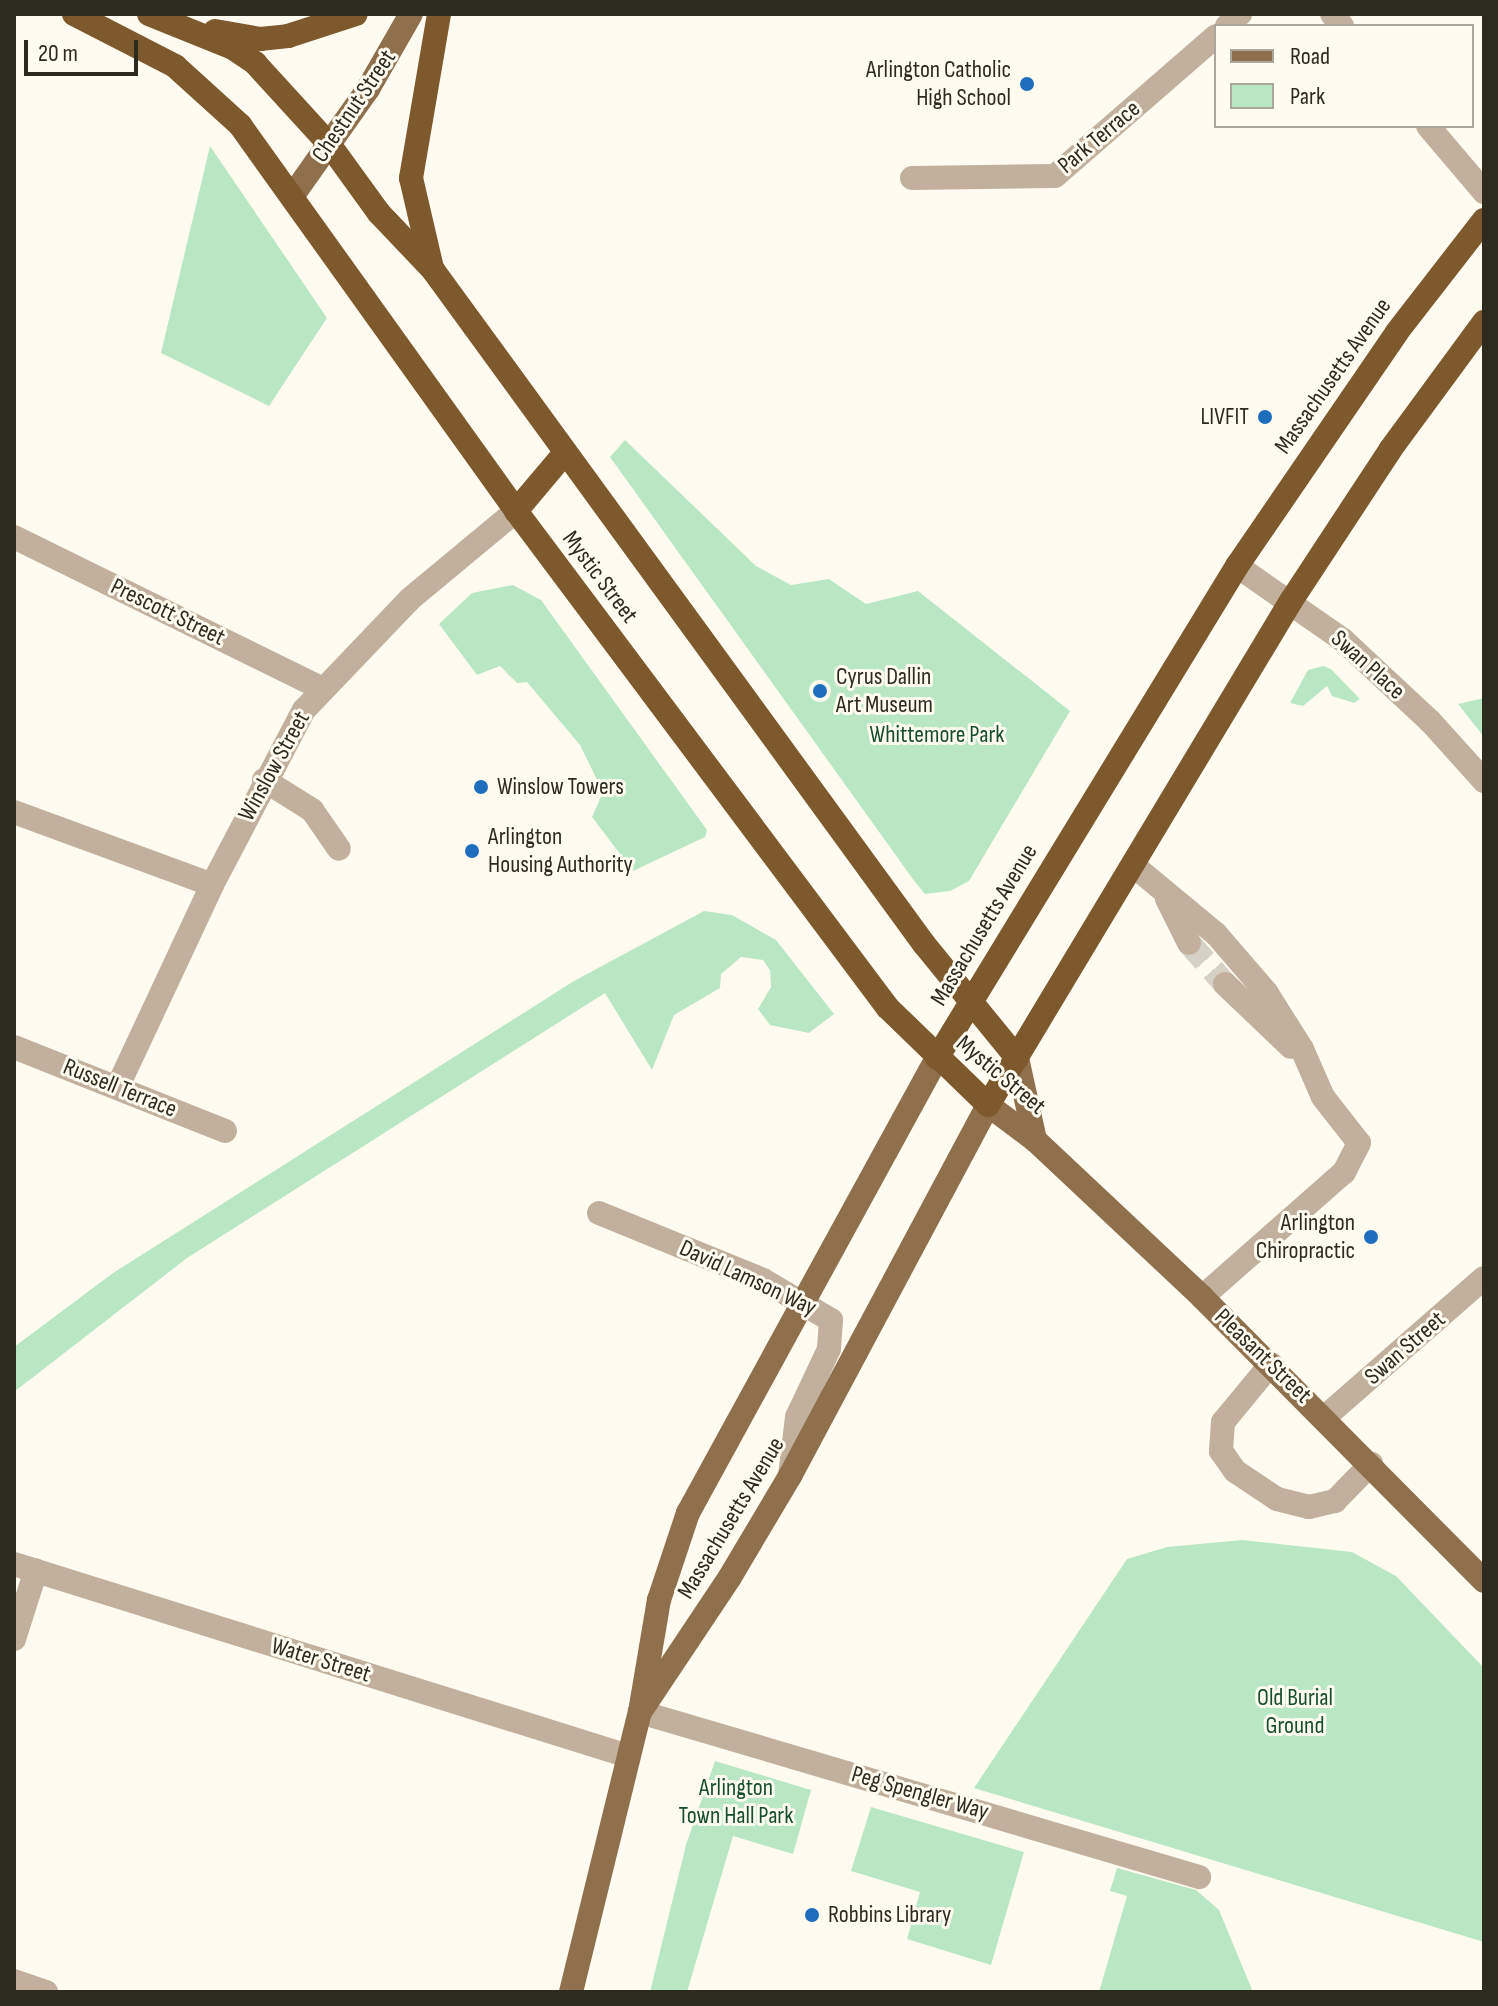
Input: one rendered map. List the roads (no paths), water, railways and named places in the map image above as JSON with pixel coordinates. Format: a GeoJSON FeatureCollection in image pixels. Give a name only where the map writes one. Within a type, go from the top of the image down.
{"type":"FeatureCollection","features":[{"type":"Feature","properties":{"kind":"highway","name":"Mystic Street"},"geometry":{"type":"LineString","coordinates":[[74,14],[200,84],[240,125],[516,511],[888,1008],[988,1105]]}},
{"type":"Feature","properties":{"kind":"highway","name":"Mystic Street"},"geometry":{"type":"LineString","coordinates":[[151,14],[233,48],[255,63],[329,144],[379,213],[433,270],[564,454],[971,1003],[1017,1058]]}},
{"type":"Feature","properties":{"kind":"highway"},"geometry":{"type":"LineString","coordinates":[[151,14],[260,39],[310,32],[356,14]]}},
{"type":"Feature","properties":{"kind":"highway"},"geometry":{"type":"LineString","coordinates":[[433,270],[411,178],[439,14]]}},
{"type":"Feature","properties":{"kind":"highway","name":"Massachusetts Avenue"},"geometry":{"type":"LineString","coordinates":[[937,1058],[1237,566],[1397,332],[1484,220]]}},
{"type":"Feature","properties":{"kind":"highway","name":"Massachusetts Avenue"},"geometry":{"type":"LineString","coordinates":[[988,1105],[1291,601],[1390,450],[1484,322]]}},
{"type":"Feature","properties":{"kind":"highway"},"geometry":{"type":"LineString","coordinates":[[516,511],[564,454]]}},
{"type":"Feature","properties":{"kind":"main road","name":"Chestnut Street"},"geometry":{"type":"LineString","coordinates":[[293,195],[411,14]]}},
{"type":"Feature","properties":{"kind":"main road","name":"Massachusetts Avenue"},"geometry":{"type":"LineString","coordinates":[[571,1992],[640,1712],[659,1600],[688,1513],[937,1058]]}},
{"type":"Feature","properties":{"kind":"main road","name":"Mystic Street"},"geometry":{"type":"LineString","coordinates":[[1017,1058],[1035,1140]]}},
{"type":"Feature","properties":{"kind":"main road","name":"Massachusetts Avenue"},"geometry":{"type":"LineString","coordinates":[[640,1712],[790,1476],[988,1105]]}},
{"type":"Feature","properties":{"kind":"main road","name":"Mystic Street"},"geometry":{"type":"LineString","coordinates":[[988,1105],[1035,1140]]}},
{"type":"Feature","properties":{"kind":"main road","name":"Pleasant Street"},"geometry":{"type":"LineString","coordinates":[[1035,1140],[1325,1417],[1484,1581]]}},
{"type":"Feature","properties":{"kind":"street","name":"Park Terrace"},"geometry":{"type":"LineString","coordinates":[[912,178],[1055,176],[1214,38]]}},
{"type":"Feature","properties":{"kind":"street"},"geometry":{"type":"LineString","coordinates":[[1430,128],[1484,192]]}},
{"type":"Feature","properties":{"kind":"street","name":"Winslow Street"},"geometry":{"type":"LineString","coordinates":[[118,1086],[264,780],[321,688],[410,599],[516,511]]}},
{"type":"Feature","properties":{"kind":"street","name":"Prescott Street"},"geometry":{"type":"LineString","coordinates":[[14,537],[321,688]]}},
{"type":"Feature","properties":{"kind":"street","name":"Swan Place"},"geometry":{"type":"LineString","coordinates":[[1237,566],[1291,601],[1405,697],[1484,781]]}},
{"type":"Feature","properties":{"kind":"street"},"geometry":{"type":"LineString","coordinates":[[264,780],[312,810],[339,849]]}},
{"type":"Feature","properties":{"kind":"street"},"geometry":{"type":"LineString","coordinates":[[14,812],[212,885]]}},
{"type":"Feature","properties":{"kind":"street"},"geometry":{"type":"LineString","coordinates":[[1134,866],[1216,934],[1266,992],[1315,1077],[1323,1097],[1358,1137],[1353,1163],[1202,1297]]}},
{"type":"Feature","properties":{"kind":"street"},"geometry":{"type":"LineString","coordinates":[[1158,883],[1189,943]]}},
{"type":"Feature","properties":{"kind":"street"},"geometry":{"type":"LineString","coordinates":[[1225,984],[1315,1077]]}},
{"type":"Feature","properties":{"kind":"street","name":"Russell Terrace"},"geometry":{"type":"LineString","coordinates":[[14,1047],[225,1131]]}},
{"type":"Feature","properties":{"kind":"street","name":"David Lamson Way"},"geometry":{"type":"LineString","coordinates":[[599,1213],[803,1300],[831,1320],[833,1333],[797,1417],[790,1476]]}},
{"type":"Feature","properties":{"kind":"street","name":"Swan Street"},"geometry":{"type":"LineString","coordinates":[[1325,1417],[1484,1278]]}},
{"type":"Feature","properties":{"kind":"street"},"geometry":{"type":"LineString","coordinates":[[1271,1364],[1223,1422],[1221,1451],[1235,1471],[1277,1499],[1327,1506],[1371,1464]]}},
{"type":"Feature","properties":{"kind":"street"},"geometry":{"type":"LineString","coordinates":[[14,1639],[25,1567]]}},
{"type":"Feature","properties":{"kind":"street","name":"Water Street"},"geometry":{"type":"LineString","coordinates":[[25,1567],[628,1756]]}},
{"type":"Feature","properties":{"kind":"street","name":"Peg Spengler Way"},"geometry":{"type":"LineString","coordinates":[[640,1712],[1199,1877]]}},
{"type":"Feature","properties":{"kind":"street"},"geometry":{"type":"LineString","coordinates":[[14,1981],[46,1992]]}},
{"type":"Feature","properties":{"kind":"tunnel"},"geometry":{"type":"LineString","coordinates":[[1189,943],[1225,984]]}},
{"type":"Feature","properties":{"kind":"place","name":"Arlington Catholic High School"},"geometry":{"type":"Point","coordinates":[1027,84]}},
{"type":"Feature","properties":{"kind":"place","name":"LIVFIT"},"geometry":{"type":"Point","coordinates":[1265,417]}},
{"type":"Feature","properties":{"kind":"place","name":"Cyrus Dallin Art Museum"},"geometry":{"type":"Point","coordinates":[820,691]}},
{"type":"Feature","properties":{"kind":"place","name":"Winslow Towers"},"geometry":{"type":"Point","coordinates":[481,787]}},
{"type":"Feature","properties":{"kind":"place","name":"Arlington Housing Authority"},"geometry":{"type":"Point","coordinates":[472,851]}},
{"type":"Feature","properties":{"kind":"place","name":"Arlington Chiropractic"},"geometry":{"type":"Point","coordinates":[1371,1237]}},
{"type":"Feature","properties":{"kind":"place","name":"Robbins Library"},"geometry":{"type":"Point","coordinates":[812,1915]}},
{"type":"Feature","properties":{"kind":"park label","name":"Whittemore Park"},"geometry":{"type":"Point","coordinates":[937,735]}},
{"type":"Feature","properties":{"kind":"park label","name":"Old Burial Ground"},"geometry":{"type":"Point","coordinates":[1295,1712]}},
{"type":"Feature","properties":{"kind":"park label","name":"Arlington Town Hall Park"},"geometry":{"type":"Point","coordinates":[736,1802]}}]}
